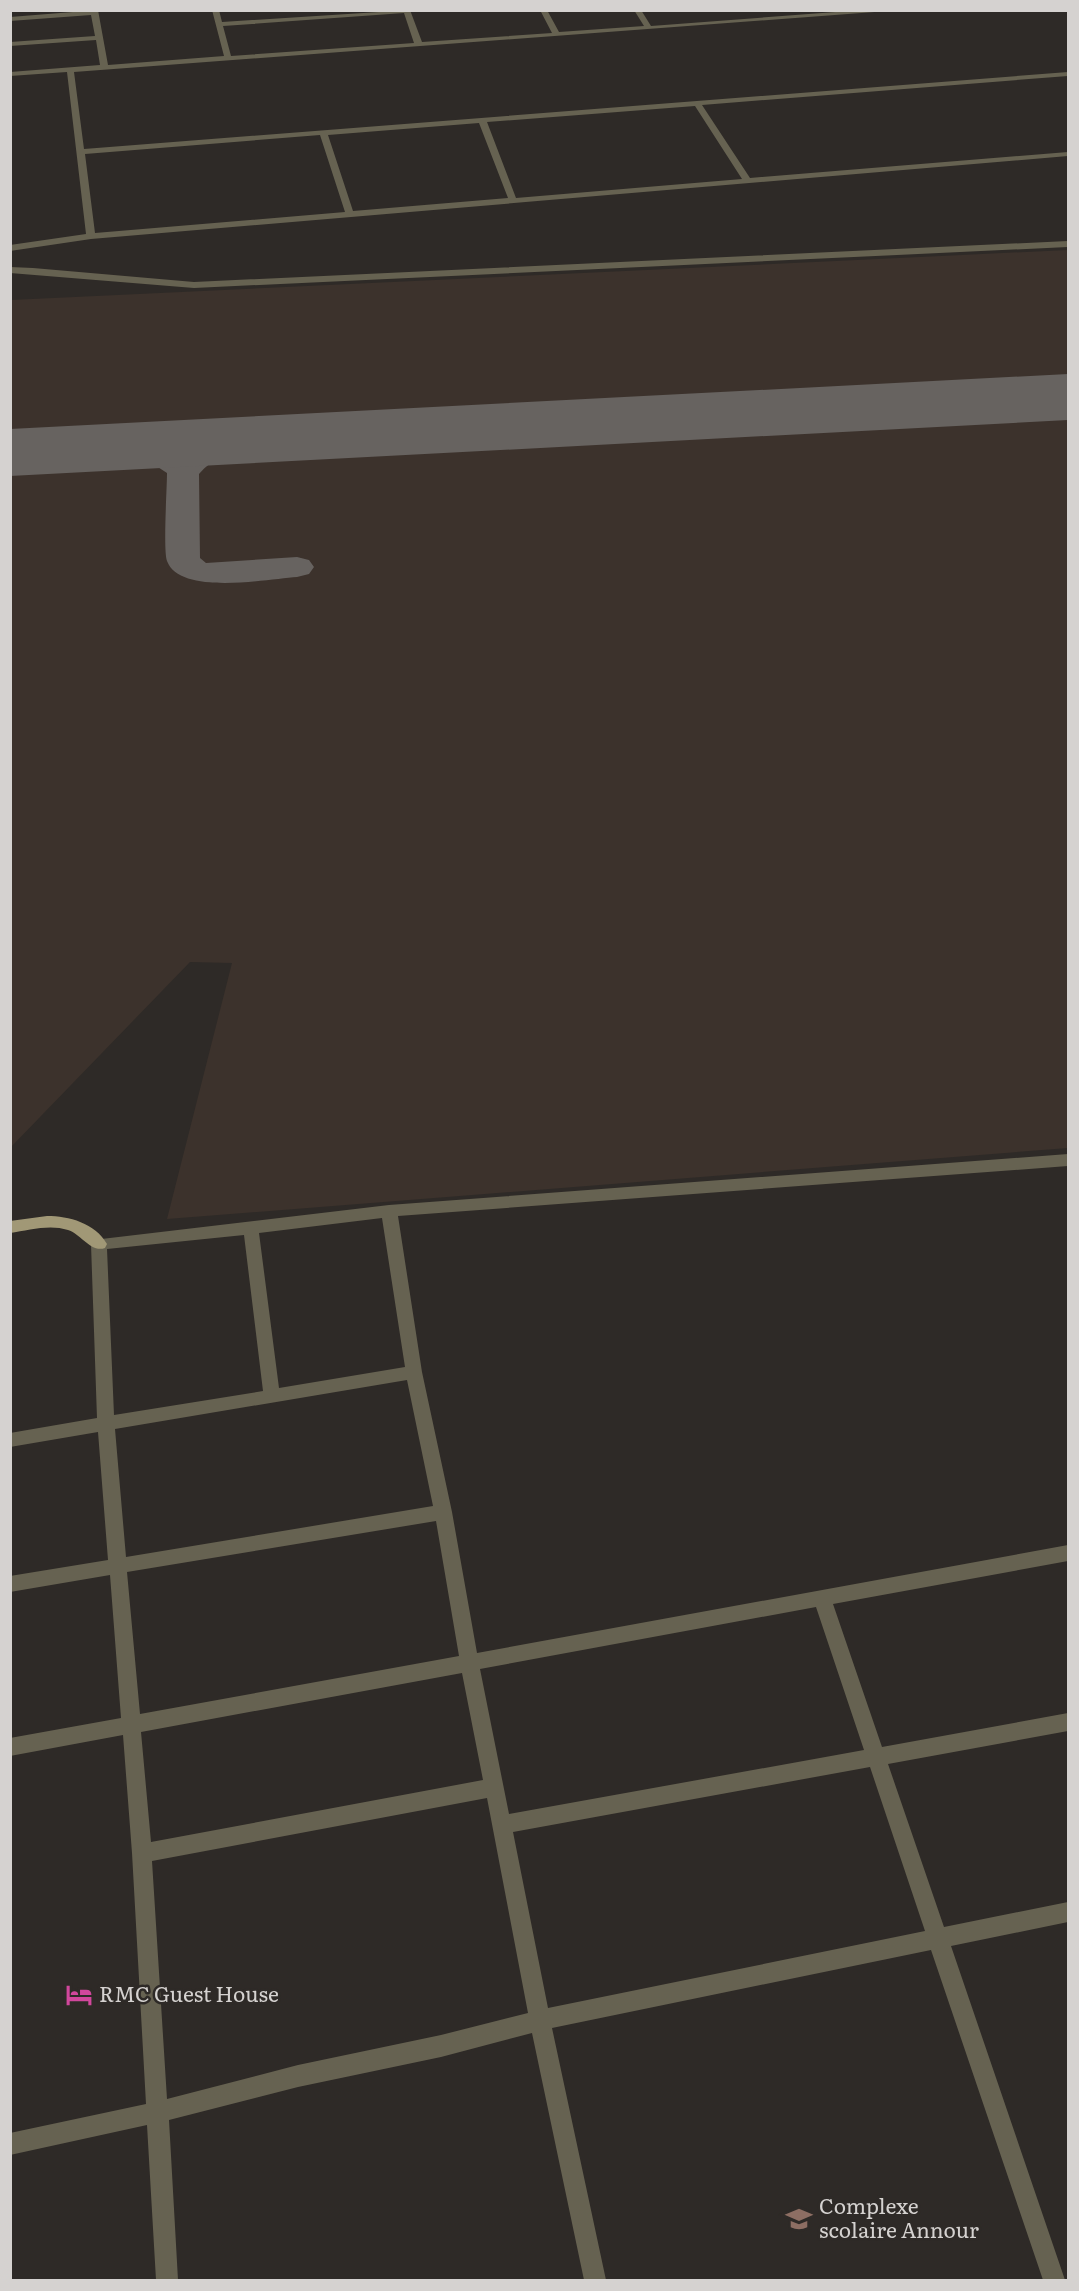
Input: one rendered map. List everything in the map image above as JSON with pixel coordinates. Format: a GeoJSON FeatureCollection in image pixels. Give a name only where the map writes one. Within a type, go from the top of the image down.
{"type":"FeatureCollection","features":[{"type":"Feature","properties":{"kind":"main road"},"geometry":{"type":"LineString","coordinates":[[10,1227],[52,1222],[74,1224],[87,1231],[99,1244]]}},
{"type":"Feature","properties":{"kind":"street"},"geometry":{"type":"LineString","coordinates":[[215,10],[228,59]]}},
{"type":"Feature","properties":{"kind":"street"},"geometry":{"type":"LineString","coordinates":[[543,10],[556,35]]}},
{"type":"Feature","properties":{"kind":"street"},"geometry":{"type":"LineString","coordinates":[[637,10],[649,28]]}},
{"type":"Feature","properties":{"kind":"street"},"geometry":{"type":"LineString","coordinates":[[10,74],[649,28],[805,14],[898,10]]}},
{"type":"Feature","properties":{"kind":"street"},"geometry":{"type":"LineString","coordinates":[[219,24],[311,14],[406,11],[419,45]]}},
{"type":"Feature","properties":{"kind":"street"},"geometry":{"type":"LineString","coordinates":[[10,19],[94,12],[104,66]]}},
{"type":"Feature","properties":{"kind":"street"},"geometry":{"type":"LineString","coordinates":[[10,44],[99,38]]}},
{"type":"Feature","properties":{"kind":"street"},"geometry":{"type":"LineString","coordinates":[[70,69],[91,236]]}},
{"type":"Feature","properties":{"kind":"street"},"geometry":{"type":"LineString","coordinates":[[80,152],[1068,74]]}},
{"type":"Feature","properties":{"kind":"street"},"geometry":{"type":"LineString","coordinates":[[697,103],[748,181]]}},
{"type":"Feature","properties":{"kind":"street"},"geometry":{"type":"LineString","coordinates":[[482,120],[513,200]]}},
{"type":"Feature","properties":{"kind":"street"},"geometry":{"type":"LineString","coordinates":[[323,133],[350,214]]}},
{"type":"Feature","properties":{"kind":"street"},"geometry":{"type":"LineString","coordinates":[[11,248],[91,236],[1068,154]]}},
{"type":"Feature","properties":{"kind":"street"},"geometry":{"type":"LineString","coordinates":[[10,270],[90,274],[148,282],[194,285],[1068,244]]}},
{"type":"Feature","properties":{"kind":"street"},"geometry":{"type":"LineString","coordinates":[[166,2280],[142,1853],[129,1725],[119,1567],[106,1424],[99,1244],[389,1211],[1068,1160]]}},
{"type":"Feature","properties":{"kind":"street"},"geometry":{"type":"LineString","coordinates":[[389,1211],[414,1372],[444,1512],[501,1825],[595,2280]]}},
{"type":"Feature","properties":{"kind":"street"},"geometry":{"type":"LineString","coordinates":[[251,1228],[272,1395]]}},
{"type":"Feature","properties":{"kind":"street"},"geometry":{"type":"LineString","coordinates":[[10,1440],[414,1372]]}},
{"type":"Feature","properties":{"kind":"street"},"geometry":{"type":"LineString","coordinates":[[10,1584],[444,1512]]}},
{"type":"Feature","properties":{"kind":"street"},"geometry":{"type":"LineString","coordinates":[[10,1747],[1068,1553]]}},
{"type":"Feature","properties":{"kind":"street"},"geometry":{"type":"LineString","coordinates":[[822,1598],[1054,2280]]}},
{"type":"Feature","properties":{"kind":"street"},"geometry":{"type":"LineString","coordinates":[[501,1825],[1068,1722]]}},
{"type":"Feature","properties":{"kind":"street"},"geometry":{"type":"LineString","coordinates":[[142,1853],[494,1787]]}},
{"type":"Feature","properties":{"kind":"street"},"geometry":{"type":"LineString","coordinates":[[10,2144],[158,2112],[298,2076],[441,2046],[540,2020],[1068,1912]]}},
{"type":"Feature","properties":{"kind":"shaded area"},"geometry":{"type":"Polygon","coordinates":[[[1068,250],[1068,1148],[167,1219],[232,963],[190,962],[11,1147],[11,300],[1068,250]]]}},
{"type":"Feature","properties":{"kind":"taxiway"},"geometry":{"type":"LineString","coordinates":[[183,473],[196,457],[222,445],[239,441]]}},
{"type":"Feature","properties":{"kind":"taxiway"},"geometry":{"type":"LineString","coordinates":[[126,447],[150,451],[166,457],[183,473]]}},
{"type":"Feature","properties":{"kind":"taxiway"},"geometry":{"type":"LineString","coordinates":[[10,452],[26,453],[10,454]]}},
{"type":"Feature","properties":{"kind":"taxiway"},"geometry":{"type":"LineString","coordinates":[[183,473],[183,560],[191,569],[204,573],[297,567]]}},
{"type":"Feature","properties":{"kind":"runway"},"geometry":{"type":"LineString","coordinates":[[10,453],[1068,397]]}},
{"type":"Feature","properties":{"kind":"place","name":"RMC Guest House"},"geometry":{"type":"Point","coordinates":[79,1995]}},
{"type":"Feature","properties":{"kind":"place","name":"Complexe scolaire Annour"},"geometry":{"type":"Point","coordinates":[799,2219]}}]}
